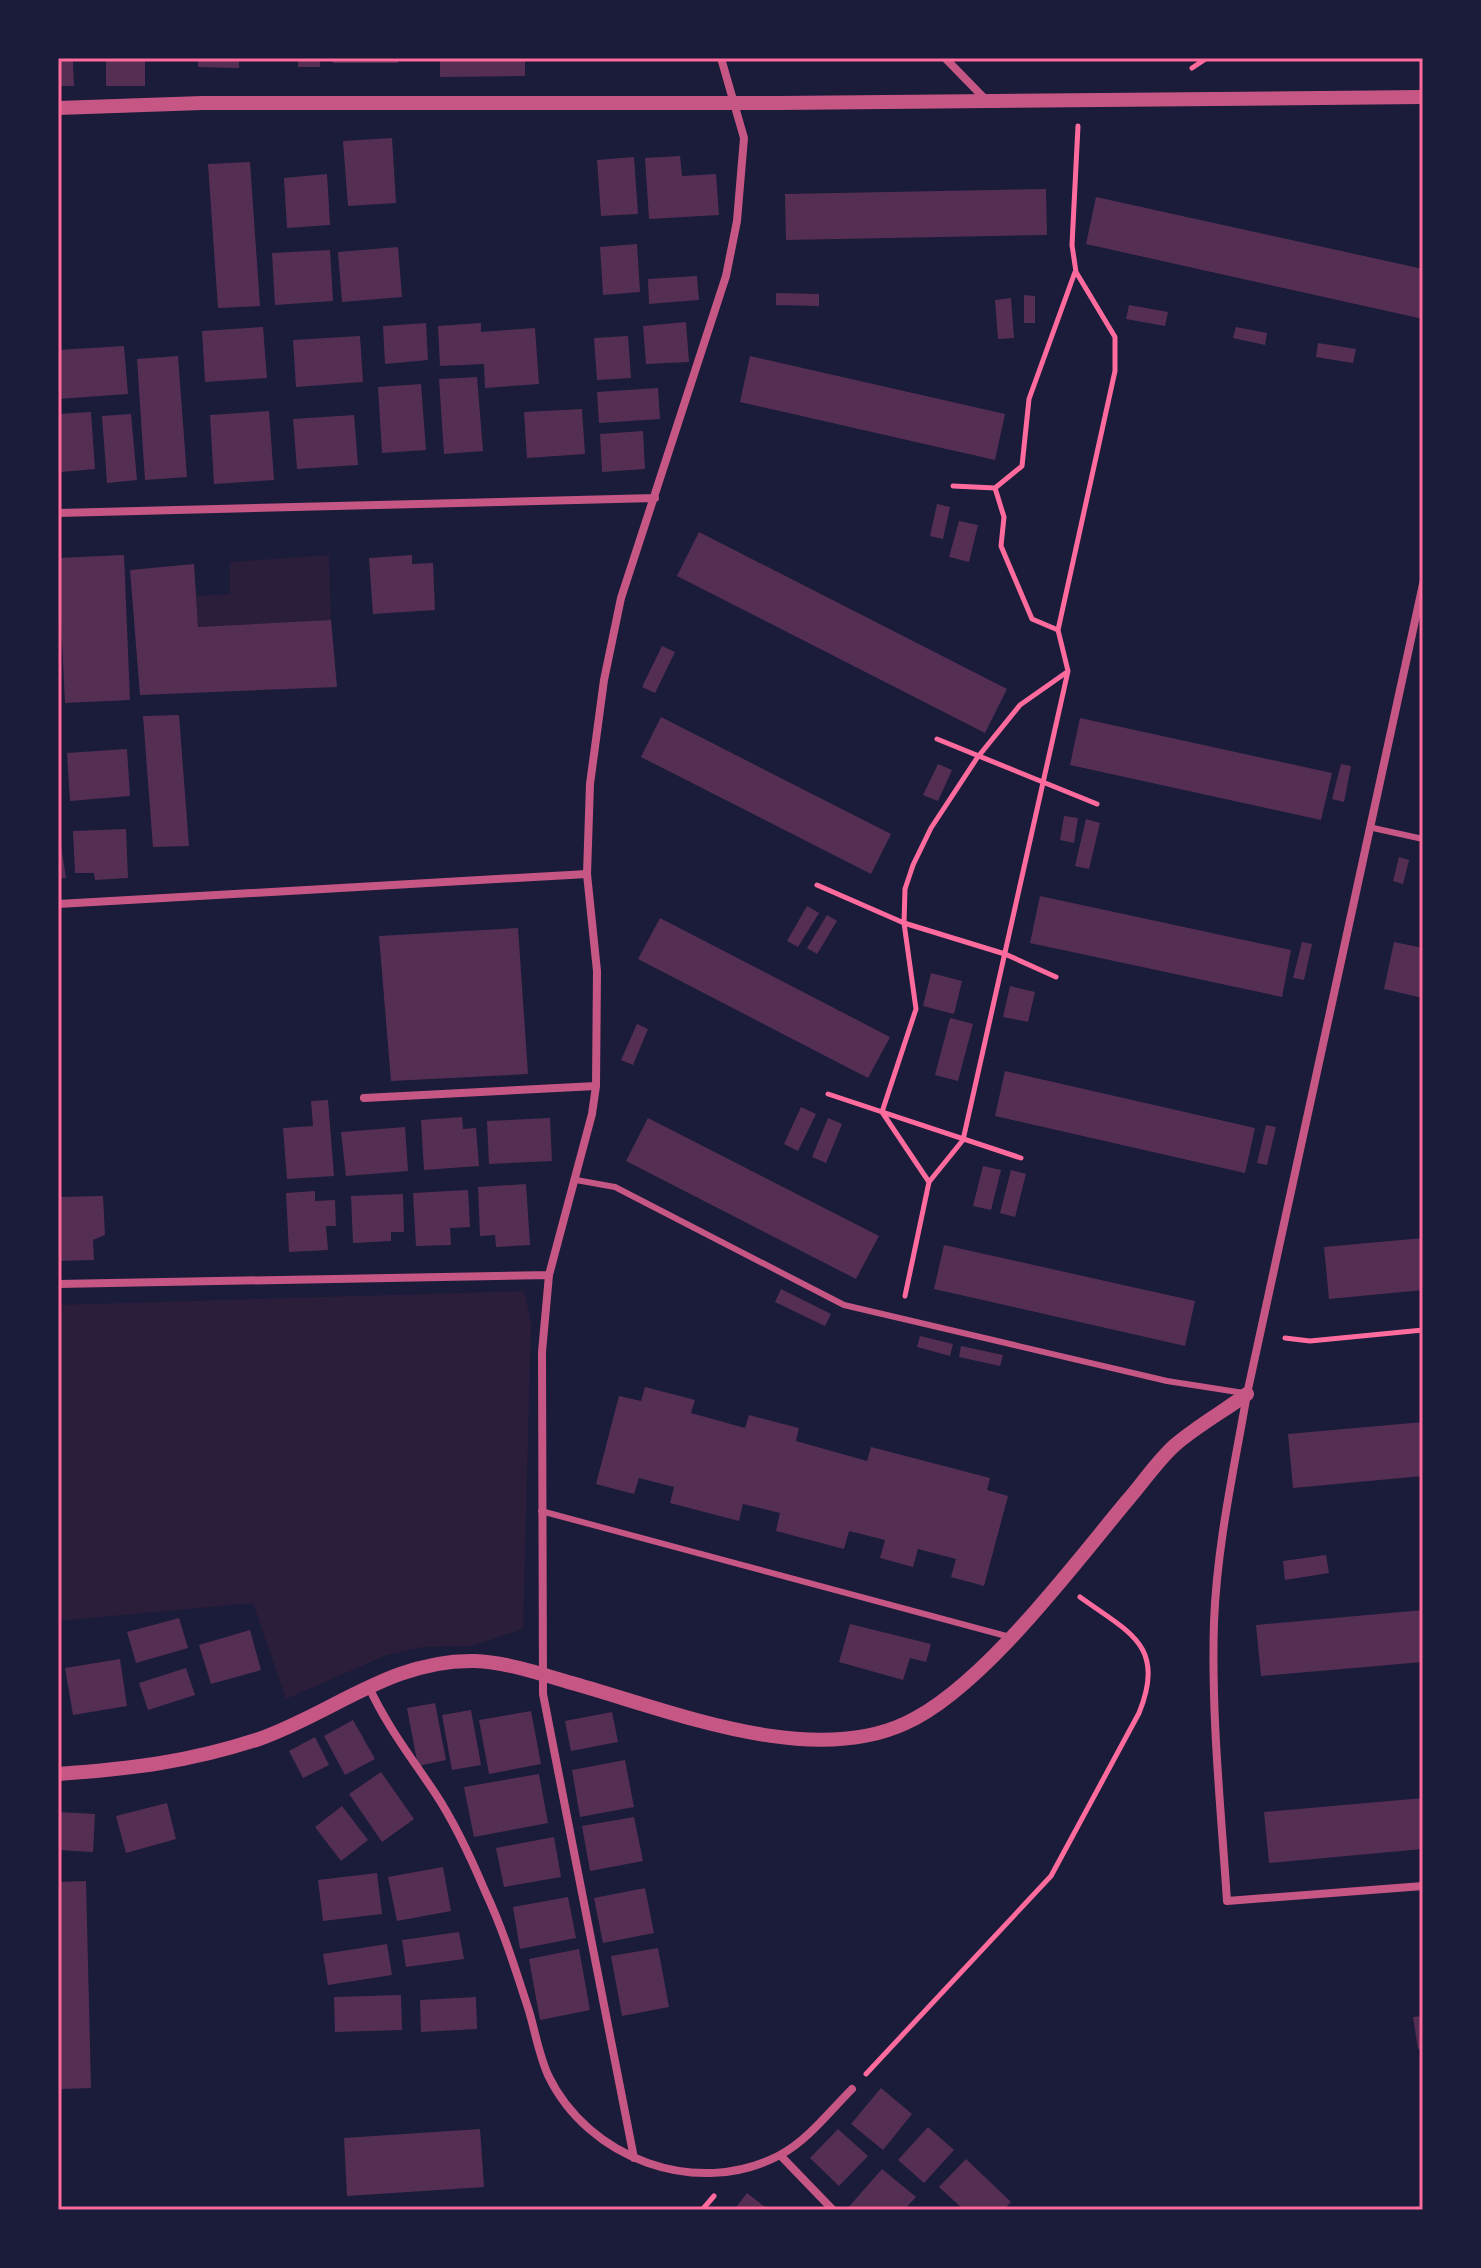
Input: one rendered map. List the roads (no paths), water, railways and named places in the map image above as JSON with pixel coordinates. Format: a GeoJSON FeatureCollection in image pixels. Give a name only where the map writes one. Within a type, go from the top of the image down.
{"type":"FeatureCollection","features":[{"type":"Feature","properties":{"kind":"street"},"geometry":{"type":"LineString","coordinates":[[634,2158],[543,1694],[542,1352],[549,1275],[576,1180],[596,1086],[597,971],[587,874],[590,784],[604,680],[621,598],[726,276],[737,221],[744,138],[721,58]]}},
{"type":"Feature","properties":{"kind":"street"},"geometry":{"type":"LineString","coordinates":[[945,58],[987,102]]}},
{"type":"Feature","properties":{"kind":"street"},"geometry":{"type":"LineString","coordinates":[[58,108],[202,103],[987,102],[1423,97]]}},
{"type":"Feature","properties":{"kind":"street"},"geometry":{"type":"LineString","coordinates":[[58,513],[655,498]]}},
{"type":"Feature","properties":{"kind":"street"},"geometry":{"type":"LineString","coordinates":[[1423,584],[1373,828],[1247,1394],[1224,1524],[1214,1621],[1215,1719],[1227,1901],[1423,1886]]}},
{"type":"Feature","properties":{"kind":"street"},"geometry":{"type":"LineString","coordinates":[[58,904],[587,874]]}},
{"type":"Feature","properties":{"kind":"street"},"geometry":{"type":"LineString","coordinates":[[364,1098],[596,1086]]}},
{"type":"Feature","properties":{"kind":"street"},"geometry":{"type":"LineString","coordinates":[[58,1284],[549,1275]]}},
{"type":"Feature","properties":{"kind":"street"},"geometry":{"type":"LineString","coordinates":[[58,1774],[150,1768],[260,1738],[368,1685],[433,1663],[477,1661],[544,1675],[771,1737],[818,1742],[861,1737],[905,1724],[941,1703],[1010,1637],[1174,1446],[1247,1394]]}},
{"type":"Feature","properties":{"kind":"street"},"geometry":{"type":"LineString","coordinates":[[368,1685],[381,1714],[436,1795],[486,1892],[548,2073],[588,2132],[634,2158],[665,2167],[725,2172],[780,2155],[800,2141],[852,2089]]}},
{"type":"Feature","properties":{"kind":"street"},"geometry":{"type":"LineString","coordinates":[[780,2155],[833,2210]]}},
{"type":"Feature","properties":{"kind":"lane"},"geometry":{"type":"LineString","coordinates":[[1373,828],[1423,839]]}},
{"type":"Feature","properties":{"kind":"lane"},"geometry":{"type":"LineString","coordinates":[[576,1180],[615,1187],[844,1305],[1167,1381],[1247,1394]]}},
{"type":"Feature","properties":{"kind":"lane"},"geometry":{"type":"LineString","coordinates":[[541,1511],[1010,1637]]}}]}
